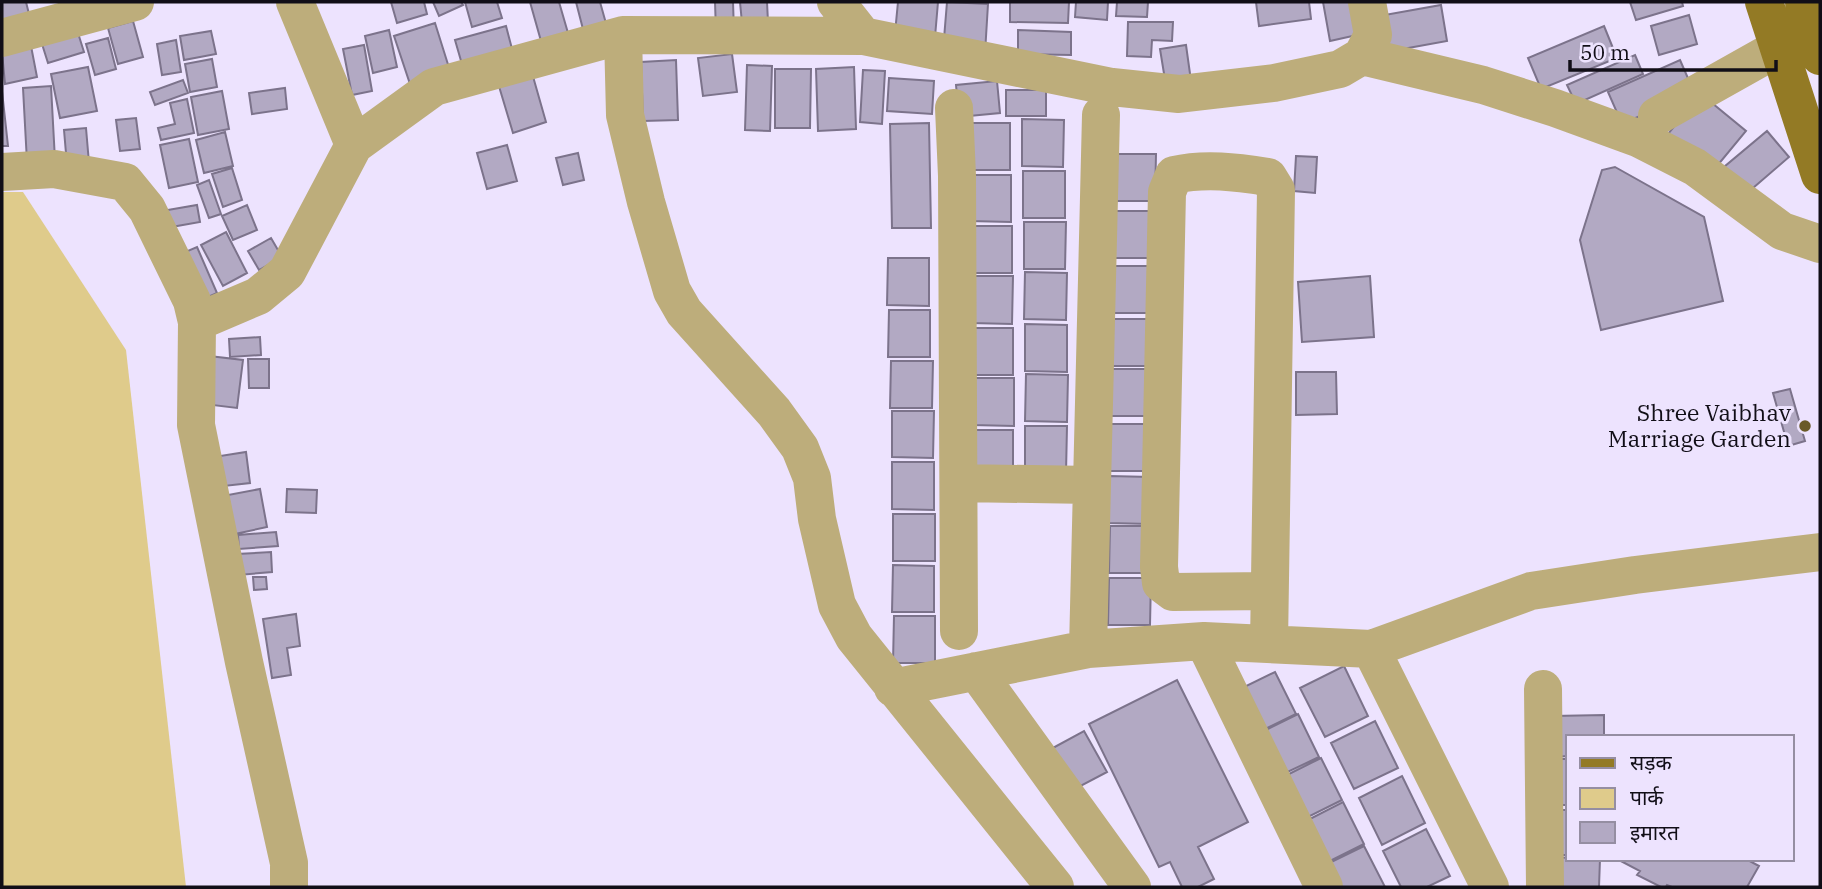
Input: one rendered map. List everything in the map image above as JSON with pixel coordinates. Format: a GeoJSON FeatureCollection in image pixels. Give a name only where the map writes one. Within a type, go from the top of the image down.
{"type":"FeatureCollection","features":[{"type":"Feature","properties":{"kind":"main road"},"geometry":{"type":"LineString","coordinates":[[1764,2],[1820,175]]}},
{"type":"Feature","properties":{"kind":"main road"},"geometry":{"type":"LineString","coordinates":[[1804,2],[1820,56]]}},
{"type":"Feature","properties":{"kind":"street"},"geometry":{"type":"LineString","coordinates":[[2,38],[135,2]]}},
{"type":"Feature","properties":{"kind":"street"},"geometry":{"type":"LineString","coordinates":[[295,2],[354,145]]}},
{"type":"Feature","properties":{"kind":"street"},"geometry":{"type":"LineString","coordinates":[[836,2],[863,36]]}},
{"type":"Feature","properties":{"kind":"street"},"geometry":{"type":"LineString","coordinates":[[197,322],[258,296],[287,272],[354,145],[434,87],[623,35],[863,36],[1112,87],[1179,94],[1274,83],[1340,69],[1362,56],[1373,34],[1367,2]]}},
{"type":"Feature","properties":{"kind":"street"},"geometry":{"type":"LineString","coordinates":[[623,35],[625,115],[646,202],[672,291],[684,312],[774,412],[800,448],[812,478],[817,519],[838,604],[854,637],[1055,887]]}},
{"type":"Feature","properties":{"kind":"street"},"geometry":{"type":"LineString","coordinates":[[1657,116],[1778,48]]}},
{"type":"Feature","properties":{"kind":"street"},"geometry":{"type":"LineString","coordinates":[[1362,56],[1483,85],[1640,139],[1695,167],[1782,231],[1820,244]]}},
{"type":"Feature","properties":{"kind":"street"},"geometry":{"type":"LineString","coordinates":[[954,108],[957,176],[959,631]]}},
{"type":"Feature","properties":{"kind":"street"},"geometry":{"type":"LineString","coordinates":[[1088,649],[1101,115]]}},
{"type":"Feature","properties":{"kind":"street"},"geometry":{"type":"LineString","coordinates":[[2,172],[54,169],[125,182],[147,209],[192,301],[197,322],[196,425],[244,662],[289,863],[289,887]]}},
{"type":"Feature","properties":{"kind":"street"},"geometry":{"type":"LineString","coordinates":[[1268,591],[1173,592],[1161,583],[1159,553],[1167,191],[1174,175],[1194,170],[1268,177],[1276,190],[1269,644]]}},
{"type":"Feature","properties":{"kind":"street"},"geometry":{"type":"LineString","coordinates":[[959,483],[1092,485]]}},
{"type":"Feature","properties":{"kind":"street"},"geometry":{"type":"LineString","coordinates":[[893,688],[1088,649],[1204,641],[1371,649],[1531,591],[1820,552]]}},
{"type":"Feature","properties":{"kind":"street"},"geometry":{"type":"LineString","coordinates":[[1204,641],[1324,887]]}},
{"type":"Feature","properties":{"kind":"street"},"geometry":{"type":"LineString","coordinates":[[1371,649],[1490,887]]}},
{"type":"Feature","properties":{"kind":"street"},"geometry":{"type":"LineString","coordinates":[[976,671],[1132,887]]}},
{"type":"Feature","properties":{"kind":"street"},"geometry":{"type":"LineString","coordinates":[[1543,689],[1545,887]]}},
{"type":"Feature","properties":{"kind":"green space"},"geometry":{"type":"Polygon","coordinates":[[[2,192],[23,192],[126,350],[186,887],[2,887],[2,192]]]}},
{"type":"Feature","properties":{"kind":"building"},"geometry":{"type":"Polygon","coordinates":[[[2,2],[26,2],[29,14],[2,22],[2,2]]]}},
{"type":"Feature","properties":{"kind":"building"},"geometry":{"type":"Polygon","coordinates":[[[391,2],[424,2],[427,14],[397,23],[391,2]]]}},
{"type":"Feature","properties":{"kind":"building"},"geometry":{"type":"Polygon","coordinates":[[[433,2],[461,2],[463,5],[439,16],[433,2]]]}},
{"type":"Feature","properties":{"kind":"building"},"geometry":{"type":"Polygon","coordinates":[[[465,2],[497,2],[502,18],[472,27],[465,2]]]}},
{"type":"Feature","properties":{"kind":"building"},"geometry":{"type":"Polygon","coordinates":[[[530,2],[559,2],[568,33],[541,41],[530,2]]]}},
{"type":"Feature","properties":{"kind":"building"},"geometry":{"type":"Polygon","coordinates":[[[576,2],[600,2],[607,27],[584,33],[576,2]]]}},
{"type":"Feature","properties":{"kind":"building"},"geometry":{"type":"Polygon","coordinates":[[[715,2],[733,2],[734,32],[716,32],[715,2]]]}},
{"type":"Feature","properties":{"kind":"building"},"geometry":{"type":"Polygon","coordinates":[[[740,2],[767,2],[768,22],[742,23],[740,2]]]}},
{"type":"Feature","properties":{"kind":"building"},"geometry":{"type":"Polygon","coordinates":[[[898,2],[938,2],[935,37],[895,33],[898,2]]]}},
{"type":"Feature","properties":{"kind":"building"},"geometry":{"type":"Polygon","coordinates":[[[947,2],[988,4],[985,53],[943,51],[947,2]]]}},
{"type":"Feature","properties":{"kind":"building"},"geometry":{"type":"Polygon","coordinates":[[[1010,2],[1069,2],[1068,23],[1010,22],[1010,2]]]}},
{"type":"Feature","properties":{"kind":"building"},"geometry":{"type":"Polygon","coordinates":[[[1076,2],[1108,2],[1107,20],[1075,17],[1076,2]]]}},
{"type":"Feature","properties":{"kind":"building"},"geometry":{"type":"Polygon","coordinates":[[[1117,2],[1148,2],[1147,17],[1116,16],[1117,2]]]}},
{"type":"Feature","properties":{"kind":"building"},"geometry":{"type":"Polygon","coordinates":[[[1256,2],[1309,2],[1311,19],[1259,26],[1256,2]]]}},
{"type":"Feature","properties":{"kind":"building"},"geometry":{"type":"Polygon","coordinates":[[[1323,2],[1360,2],[1366,33],[1330,41],[1323,2]]]}},
{"type":"Feature","properties":{"kind":"building"},"geometry":{"type":"Polygon","coordinates":[[[1630,2],[1682,2],[1683,6],[1636,20],[1630,2]]]}},
{"type":"Feature","properties":{"kind":"building"},"geometry":{"type":"Polygon","coordinates":[[[1441,5],[1447,41],[1386,52],[1379,16],[1441,5]]]}},
{"type":"Feature","properties":{"kind":"building"},"geometry":{"type":"Polygon","coordinates":[[[1689,15],[1697,44],[1659,55],[1651,26],[1689,15]]]}},
{"type":"Feature","properties":{"kind":"building"},"geometry":{"type":"Polygon","coordinates":[[[133,21],[143,57],[118,64],[108,28],[133,21]]]}},
{"type":"Feature","properties":{"kind":"building"},"geometry":{"type":"Polygon","coordinates":[[[1128,22],[1173,22],[1172,41],[1152,40],[1151,57],[1127,56],[1128,22]]]}},
{"type":"Feature","properties":{"kind":"building"},"geometry":{"type":"Polygon","coordinates":[[[435,23],[451,74],[411,87],[394,36],[435,23]]]}},
{"type":"Feature","properties":{"kind":"building"},"geometry":{"type":"Polygon","coordinates":[[[506,26],[516,64],[466,78],[455,40],[506,26]]]}},
{"type":"Feature","properties":{"kind":"building"},"geometry":{"type":"Polygon","coordinates":[[[1604,26],[1617,58],[1541,89],[1528,58],[1604,26]]]}},
{"type":"Feature","properties":{"kind":"building"},"geometry":{"type":"Polygon","coordinates":[[[389,30],[397,67],[373,73],[365,36],[389,30]]]}},
{"type":"Feature","properties":{"kind":"building"},"geometry":{"type":"Polygon","coordinates":[[[1018,30],[1071,32],[1071,55],[1018,54],[1018,30]]]}},
{"type":"Feature","properties":{"kind":"building"},"geometry":{"type":"Polygon","coordinates":[[[211,31],[216,54],[184,60],[180,36],[211,31]]]}},
{"type":"Feature","properties":{"kind":"building"},"geometry":{"type":"Polygon","coordinates":[[[78,33],[84,52],[48,63],[42,44],[78,33]]]}},
{"type":"Feature","properties":{"kind":"building"},"geometry":{"type":"Polygon","coordinates":[[[108,38],[116,69],[95,75],[86,44],[108,38]]]}},
{"type":"Feature","properties":{"kind":"building"},"geometry":{"type":"Polygon","coordinates":[[[176,40],[181,72],[162,75],[157,44],[176,40]]]}},
{"type":"Feature","properties":{"kind":"building"},"geometry":{"type":"Polygon","coordinates":[[[364,45],[372,91],[352,95],[343,49],[364,45]]]}},
{"type":"Feature","properties":{"kind":"building"},"geometry":{"type":"Polygon","coordinates":[[[1186,45],[1192,88],[1167,92],[1160,49],[1186,45]]]}},
{"type":"Feature","properties":{"kind":"building"},"geometry":{"type":"Polygon","coordinates":[[[31,46],[37,77],[5,84],[2,52],[31,46]]]}},
{"type":"Feature","properties":{"kind":"building"},"geometry":{"type":"Polygon","coordinates":[[[732,54],[737,92],[703,96],[698,58],[732,54]]]}},
{"type":"Feature","properties":{"kind":"building"},"geometry":{"type":"Polygon","coordinates":[[[1635,55],[1643,74],[1576,104],[1567,85],[1635,55]]]}},
{"type":"Feature","properties":{"kind":"building"},"geometry":{"type":"Polygon","coordinates":[[[212,59],[217,87],[190,92],[185,64],[212,59]]]}},
{"type":"Feature","properties":{"kind":"building"},"geometry":{"type":"Polygon","coordinates":[[[676,60],[678,120],[643,121],[641,62],[676,60]]]}},
{"type":"Feature","properties":{"kind":"building"},"geometry":{"type":"Polygon","coordinates":[[[1680,60],[1694,92],[1622,124],[1608,92],[1680,60]]]}},
{"type":"Feature","properties":{"kind":"building"},"geometry":{"type":"Polygon","coordinates":[[[747,65],[772,66],[770,131],[745,130],[747,65]]]}},
{"type":"Feature","properties":{"kind":"building"},"geometry":{"type":"Polygon","coordinates":[[[88,67],[97,111],[60,118],[51,74],[88,67]]]}},
{"type":"Feature","properties":{"kind":"building"},"geometry":{"type":"Polygon","coordinates":[[[854,67],[856,129],[818,131],[816,69],[854,67]]]}},
{"type":"Feature","properties":{"kind":"building"},"geometry":{"type":"Polygon","coordinates":[[[775,69],[811,69],[810,128],[775,128],[775,69]]]}},
{"type":"Feature","properties":{"kind":"building"},"geometry":{"type":"Polygon","coordinates":[[[863,70],[885,71],[882,124],[860,122],[863,70]]]}},
{"type":"Feature","properties":{"kind":"building"},"geometry":{"type":"Polygon","coordinates":[[[532,73],[546,122],[513,133],[498,83],[532,73]]]}},
{"type":"Feature","properties":{"kind":"building"},"geometry":{"type":"Polygon","coordinates":[[[889,78],[934,81],[932,114],[887,111],[889,78]]]}},
{"type":"Feature","properties":{"kind":"building"},"geometry":{"type":"Polygon","coordinates":[[[183,80],[188,93],[155,105],[150,92],[183,80]]]}},
{"type":"Feature","properties":{"kind":"building"},"geometry":{"type":"Polygon","coordinates":[[[997,81],[1000,113],[959,117],[956,85],[997,81]]]}},
{"type":"Feature","properties":{"kind":"building"},"geometry":{"type":"Polygon","coordinates":[[[51,86],[55,160],[27,162],[23,88],[51,86]]]}},
{"type":"Feature","properties":{"kind":"building"},"geometry":{"type":"Polygon","coordinates":[[[285,88],[287,109],[252,114],[249,93],[285,88]]]}},
{"type":"Feature","properties":{"kind":"building"},"geometry":{"type":"Polygon","coordinates":[[[1006,90],[1046,90],[1046,116],[1006,116],[1006,90]]]}},
{"type":"Feature","properties":{"kind":"building"},"geometry":{"type":"Polygon","coordinates":[[[2,91],[8,146],[2,146],[2,91]]]}},
{"type":"Feature","properties":{"kind":"building"},"geometry":{"type":"Polygon","coordinates":[[[222,91],[229,129],[198,135],[191,97],[222,91]]]}},
{"type":"Feature","properties":{"kind":"building"},"geometry":{"type":"Polygon","coordinates":[[[1701,94],[1746,131],[1712,172],[1667,135],[1701,94]]]}},
{"type":"Feature","properties":{"kind":"building"},"geometry":{"type":"Polygon","coordinates":[[[187,99],[194,133],[161,140],[158,128],[175,124],[170,103],[187,99]]]}},
{"type":"Feature","properties":{"kind":"building"},"geometry":{"type":"Polygon","coordinates":[[[136,118],[140,149],[120,151],[116,120],[136,118]]]}},
{"type":"Feature","properties":{"kind":"building"},"geometry":{"type":"Polygon","coordinates":[[[1022,119],[1064,120],[1063,167],[1022,166],[1022,119]]]}},
{"type":"Feature","properties":{"kind":"building"},"geometry":{"type":"Polygon","coordinates":[[[929,123],[931,228],[892,228],[890,124],[929,123]]]}},
{"type":"Feature","properties":{"kind":"building"},"geometry":{"type":"Polygon","coordinates":[[[969,123],[1010,123],[1010,170],[968,170],[969,123]]]}},
{"type":"Feature","properties":{"kind":"building"},"geometry":{"type":"Polygon","coordinates":[[[86,128],[89,163],[67,165],[64,130],[86,128]]]}},
{"type":"Feature","properties":{"kind":"building"},"geometry":{"type":"Polygon","coordinates":[[[1767,131],[1789,157],[1746,194],[1724,167],[1767,131]]]}},
{"type":"Feature","properties":{"kind":"building"},"geometry":{"type":"Polygon","coordinates":[[[225,132],[233,166],[204,173],[196,140],[225,132]]]}},
{"type":"Feature","properties":{"kind":"building"},"geometry":{"type":"Polygon","coordinates":[[[189,139],[198,182],[169,188],[160,145],[189,139]]]}},
{"type":"Feature","properties":{"kind":"building"},"geometry":{"type":"Polygon","coordinates":[[[507,145],[517,181],[487,189],[477,153],[507,145]]]}},
{"type":"Feature","properties":{"kind":"building"},"geometry":{"type":"Polygon","coordinates":[[[578,153],[584,180],[563,185],[556,158],[578,153]]]}},
{"type":"Feature","properties":{"kind":"building"},"geometry":{"type":"Polygon","coordinates":[[[1115,154],[1156,154],[1155,201],[1114,201],[1115,154]]]}},
{"type":"Feature","properties":{"kind":"building"},"geometry":{"type":"Polygon","coordinates":[[[1296,156],[1317,157],[1315,193],[1294,191],[1296,156]]]}},
{"type":"Feature","properties":{"kind":"building"},"geometry":{"type":"Polygon","coordinates":[[[1615,167],[1704,217],[1723,301],[1601,330],[1580,240],[1602,170],[1615,167]]]}},
{"type":"Feature","properties":{"kind":"building"},"geometry":{"type":"Polygon","coordinates":[[[232,168],[242,200],[223,207],[212,174],[232,168]]]}},
{"type":"Feature","properties":{"kind":"building"},"geometry":{"type":"Polygon","coordinates":[[[1023,171],[1065,171],[1065,218],[1023,218],[1023,171]]]}},
{"type":"Feature","properties":{"kind":"building"},"geometry":{"type":"Polygon","coordinates":[[[970,175],[1011,175],[1011,222],[969,221],[970,175]]]}},
{"type":"Feature","properties":{"kind":"building"},"geometry":{"type":"Polygon","coordinates":[[[209,180],[221,214],[209,218],[197,185],[209,180]]]}},
{"type":"Feature","properties":{"kind":"building"},"geometry":{"type":"Polygon","coordinates":[[[197,205],[200,222],[160,229],[156,212],[197,205]]]}},
{"type":"Feature","properties":{"kind":"building"},"geometry":{"type":"Polygon","coordinates":[[[247,205],[257,230],[233,240],[222,216],[247,205]]]}},
{"type":"Feature","properties":{"kind":"building"},"geometry":{"type":"Polygon","coordinates":[[[1112,211],[1153,211],[1153,258],[1111,258],[1112,211]]]}},
{"type":"Feature","properties":{"kind":"building"},"geometry":{"type":"Polygon","coordinates":[[[1024,222],[1066,222],[1065,269],[1024,269],[1024,222]]]}},
{"type":"Feature","properties":{"kind":"building"},"geometry":{"type":"Polygon","coordinates":[[[970,226],[1012,226],[1012,273],[970,273],[970,226]]]}},
{"type":"Feature","properties":{"kind":"building"},"geometry":{"type":"Polygon","coordinates":[[[226,232],[247,273],[223,286],[201,245],[226,232]]]}},
{"type":"Feature","properties":{"kind":"building"},"geometry":{"type":"Polygon","coordinates":[[[271,238],[282,257],[259,270],[248,251],[271,238]]]}},
{"type":"Feature","properties":{"kind":"building"},"geometry":{"type":"Polygon","coordinates":[[[197,247],[217,293],[197,302],[176,256],[197,247]]]}},
{"type":"Feature","properties":{"kind":"building"},"geometry":{"type":"Polygon","coordinates":[[[888,258],[929,258],[929,306],[887,305],[888,258]]]}},
{"type":"Feature","properties":{"kind":"building"},"geometry":{"type":"Polygon","coordinates":[[[1108,266],[1150,266],[1149,313],[1107,313],[1108,266]]]}},
{"type":"Feature","properties":{"kind":"building"},"geometry":{"type":"Polygon","coordinates":[[[1025,272],[1067,273],[1066,320],[1024,319],[1025,272]]]}},
{"type":"Feature","properties":{"kind":"building"},"geometry":{"type":"Polygon","coordinates":[[[971,276],[1013,276],[1012,324],[971,323],[971,276]]]}},
{"type":"Feature","properties":{"kind":"building"},"geometry":{"type":"Polygon","coordinates":[[[1370,276],[1374,337],[1302,342],[1298,282],[1370,276]]]}},
{"type":"Feature","properties":{"kind":"building"},"geometry":{"type":"Polygon","coordinates":[[[889,310],[930,310],[930,357],[888,357],[889,310]]]}},
{"type":"Feature","properties":{"kind":"building"},"geometry":{"type":"Polygon","coordinates":[[[1107,319],[1148,319],[1148,366],[1106,366],[1107,319]]]}},
{"type":"Feature","properties":{"kind":"building"},"geometry":{"type":"Polygon","coordinates":[[[1025,324],[1067,325],[1067,372],[1025,371],[1025,324]]]}},
{"type":"Feature","properties":{"kind":"building"},"geometry":{"type":"Polygon","coordinates":[[[972,328],[1013,328],[1013,375],[971,375],[972,328]]]}},
{"type":"Feature","properties":{"kind":"building"},"geometry":{"type":"Polygon","coordinates":[[[260,337],[261,355],[230,357],[229,339],[260,337]]]}},
{"type":"Feature","properties":{"kind":"building"},"geometry":{"type":"Polygon","coordinates":[[[209,356],[243,360],[237,408],[204,404],[209,356]]]}},
{"type":"Feature","properties":{"kind":"building"},"geometry":{"type":"Polygon","coordinates":[[[248,359],[269,359],[269,388],[249,388],[248,359]]]}},
{"type":"Feature","properties":{"kind":"building"},"geometry":{"type":"Polygon","coordinates":[[[891,361],[933,361],[932,408],[890,408],[891,361]]]}},
{"type":"Feature","properties":{"kind":"building"},"geometry":{"type":"Polygon","coordinates":[[[1108,369],[1150,369],[1149,416],[1107,416],[1108,369]]]}},
{"type":"Feature","properties":{"kind":"building"},"geometry":{"type":"Polygon","coordinates":[[[1296,372],[1336,372],[1337,414],[1296,415],[1296,372]]]}},
{"type":"Feature","properties":{"kind":"building"},"geometry":{"type":"Polygon","coordinates":[[[1026,374],[1068,375],[1067,422],[1025,421],[1026,374]]]}},
{"type":"Feature","properties":{"kind":"building"},"geometry":{"type":"Polygon","coordinates":[[[972,378],[1014,378],[1014,426],[972,425],[972,378]]]}},
{"type":"Feature","properties":{"kind":"building"},"geometry":{"type":"Polygon","coordinates":[[[1790,389],[1805,441],[1788,446],[1773,393],[1790,389]]]}},
{"type":"Feature","properties":{"kind":"building"},"geometry":{"type":"Polygon","coordinates":[[[892,411],[934,411],[933,458],[892,457],[892,411]]]}},
{"type":"Feature","properties":{"kind":"building"},"geometry":{"type":"Polygon","coordinates":[[[1109,424],[1150,424],[1150,471],[1108,471],[1109,424]]]}},
{"type":"Feature","properties":{"kind":"building"},"geometry":{"type":"Polygon","coordinates":[[[1025,426],[1067,426],[1066,473],[1025,473],[1025,426]]]}},
{"type":"Feature","properties":{"kind":"building"},"geometry":{"type":"Polygon","coordinates":[[[972,430],[1013,430],[1013,477],[971,477],[972,430]]]}},
{"type":"Feature","properties":{"kind":"building"},"geometry":{"type":"Polygon","coordinates":[[[246,452],[250,483],[224,486],[220,456],[246,452]]]}},
{"type":"Feature","properties":{"kind":"building"},"geometry":{"type":"Polygon","coordinates":[[[892,462],[934,462],[934,510],[892,509],[892,462]]]}},
{"type":"Feature","properties":{"kind":"building"},"geometry":{"type":"Polygon","coordinates":[[[1109,476],[1151,477],[1150,524],[1108,523],[1109,476]]]}},
{"type":"Feature","properties":{"kind":"building"},"geometry":{"type":"Polygon","coordinates":[[[260,489],[267,527],[235,534],[228,495],[260,489]]]}},
{"type":"Feature","properties":{"kind":"building"},"geometry":{"type":"Polygon","coordinates":[[[287,489],[317,490],[316,513],[286,512],[287,489]]]}},
{"type":"Feature","properties":{"kind":"building"},"geometry":{"type":"Polygon","coordinates":[[[893,514],[935,514],[935,561],[893,561],[893,514]]]}},
{"type":"Feature","properties":{"kind":"building"},"geometry":{"type":"Polygon","coordinates":[[[1110,526],[1151,526],[1151,573],[1109,573],[1110,526]]]}},
{"type":"Feature","properties":{"kind":"building"},"geometry":{"type":"Polygon","coordinates":[[[276,532],[278,546],[239,549],[238,535],[276,532]]]}},
{"type":"Feature","properties":{"kind":"building"},"geometry":{"type":"Polygon","coordinates":[[[271,552],[272,572],[238,575],[237,554],[271,552]]]}},
{"type":"Feature","properties":{"kind":"building"},"geometry":{"type":"Polygon","coordinates":[[[893,565],[934,566],[934,612],[892,612],[893,565]]]}},
{"type":"Feature","properties":{"kind":"building"},"geometry":{"type":"Polygon","coordinates":[[[253,577],[266,577],[267,589],[254,590],[253,577]]]}},
{"type":"Feature","properties":{"kind":"building"},"geometry":{"type":"Polygon","coordinates":[[[1109,578],[1151,578],[1150,625],[1108,625],[1109,578]]]}},
{"type":"Feature","properties":{"kind":"building"},"geometry":{"type":"Polygon","coordinates":[[[296,614],[300,646],[287,648],[291,675],[272,678],[263,619],[296,614]]]}},
{"type":"Feature","properties":{"kind":"building"},"geometry":{"type":"Polygon","coordinates":[[[894,616],[935,616],[935,663],[893,663],[894,616]]]}},
{"type":"Feature","properties":{"kind":"building"},"geometry":{"type":"Polygon","coordinates":[[[1344,666],[1368,716],[1325,737],[1300,688],[1344,666]]]}},
{"type":"Feature","properties":{"kind":"building"},"geometry":{"type":"Polygon","coordinates":[[[1275,672],[1296,714],[1255,734],[1234,692],[1275,672]]]}},
{"type":"Feature","properties":{"kind":"building"},"geometry":{"type":"Polygon","coordinates":[[[1177,680],[1248,822],[1198,847],[1214,879],[1198,887],[1182,887],[1170,862],[1159,867],[1089,724],[1177,680]]]}},
{"type":"Feature","properties":{"kind":"building"},"geometry":{"type":"Polygon","coordinates":[[[1298,714],[1319,757],[1277,777],[1256,735],[1298,714]]]}},
{"type":"Feature","properties":{"kind":"building"},"geometry":{"type":"Polygon","coordinates":[[[1604,715],[1604,735],[1566,735],[1566,756],[1554,757],[1553,716],[1604,715]]]}},
{"type":"Feature","properties":{"kind":"building"},"geometry":{"type":"Polygon","coordinates":[[[1375,721],[1398,768],[1354,789],[1331,743],[1375,721]]]}},
{"type":"Feature","properties":{"kind":"building"},"geometry":{"type":"Polygon","coordinates":[[[1084,731],[1107,772],[1073,790],[1051,749],[1084,731]]]}},
{"type":"Feature","properties":{"kind":"building"},"geometry":{"type":"Polygon","coordinates":[[[1321,758],[1342,800],[1300,821],[1279,779],[1321,758]]]}},
{"type":"Feature","properties":{"kind":"building"},"geometry":{"type":"Polygon","coordinates":[[[1551,759],[1566,759],[1566,805],[1551,805],[1551,759]]]}},
{"type":"Feature","properties":{"kind":"building"},"geometry":{"type":"Polygon","coordinates":[[[1402,776],[1425,823],[1382,845],[1359,798],[1402,776]]]}},
{"type":"Feature","properties":{"kind":"building"},"geometry":{"type":"Polygon","coordinates":[[[1343,802],[1364,844],[1322,865],[1302,823],[1343,802]]]}},
{"type":"Feature","properties":{"kind":"building"},"geometry":{"type":"Polygon","coordinates":[[[1553,810],[1566,810],[1566,855],[1552,855],[1553,810]]]}},
{"type":"Feature","properties":{"kind":"building"},"geometry":{"type":"Polygon","coordinates":[[[1426,829],[1450,876],[1427,887],[1401,887],[1383,851],[1426,829]]]}},
{"type":"Feature","properties":{"kind":"building"},"geometry":{"type":"Polygon","coordinates":[[[1364,846],[1385,887],[1333,887],[1323,866],[1364,846]]]}},
{"type":"Feature","properties":{"kind":"building"},"geometry":{"type":"Polygon","coordinates":[[[1549,857],[1566,858],[1566,861],[1600,861],[1599,887],[1548,887],[1549,857]]]}},
{"type":"Feature","properties":{"kind":"building"},"geometry":{"type":"Polygon","coordinates":[[[1621,861],[1750,861],[1759,866],[1747,887],[1661,887],[1637,875],[1640,871],[1621,861]]]}},
{"type":"Feature","properties":{"kind":"place","name":"Shree Vaibhav Marriage Garden"},"geometry":{"type":"Point","coordinates":[1805,426]}}]}
